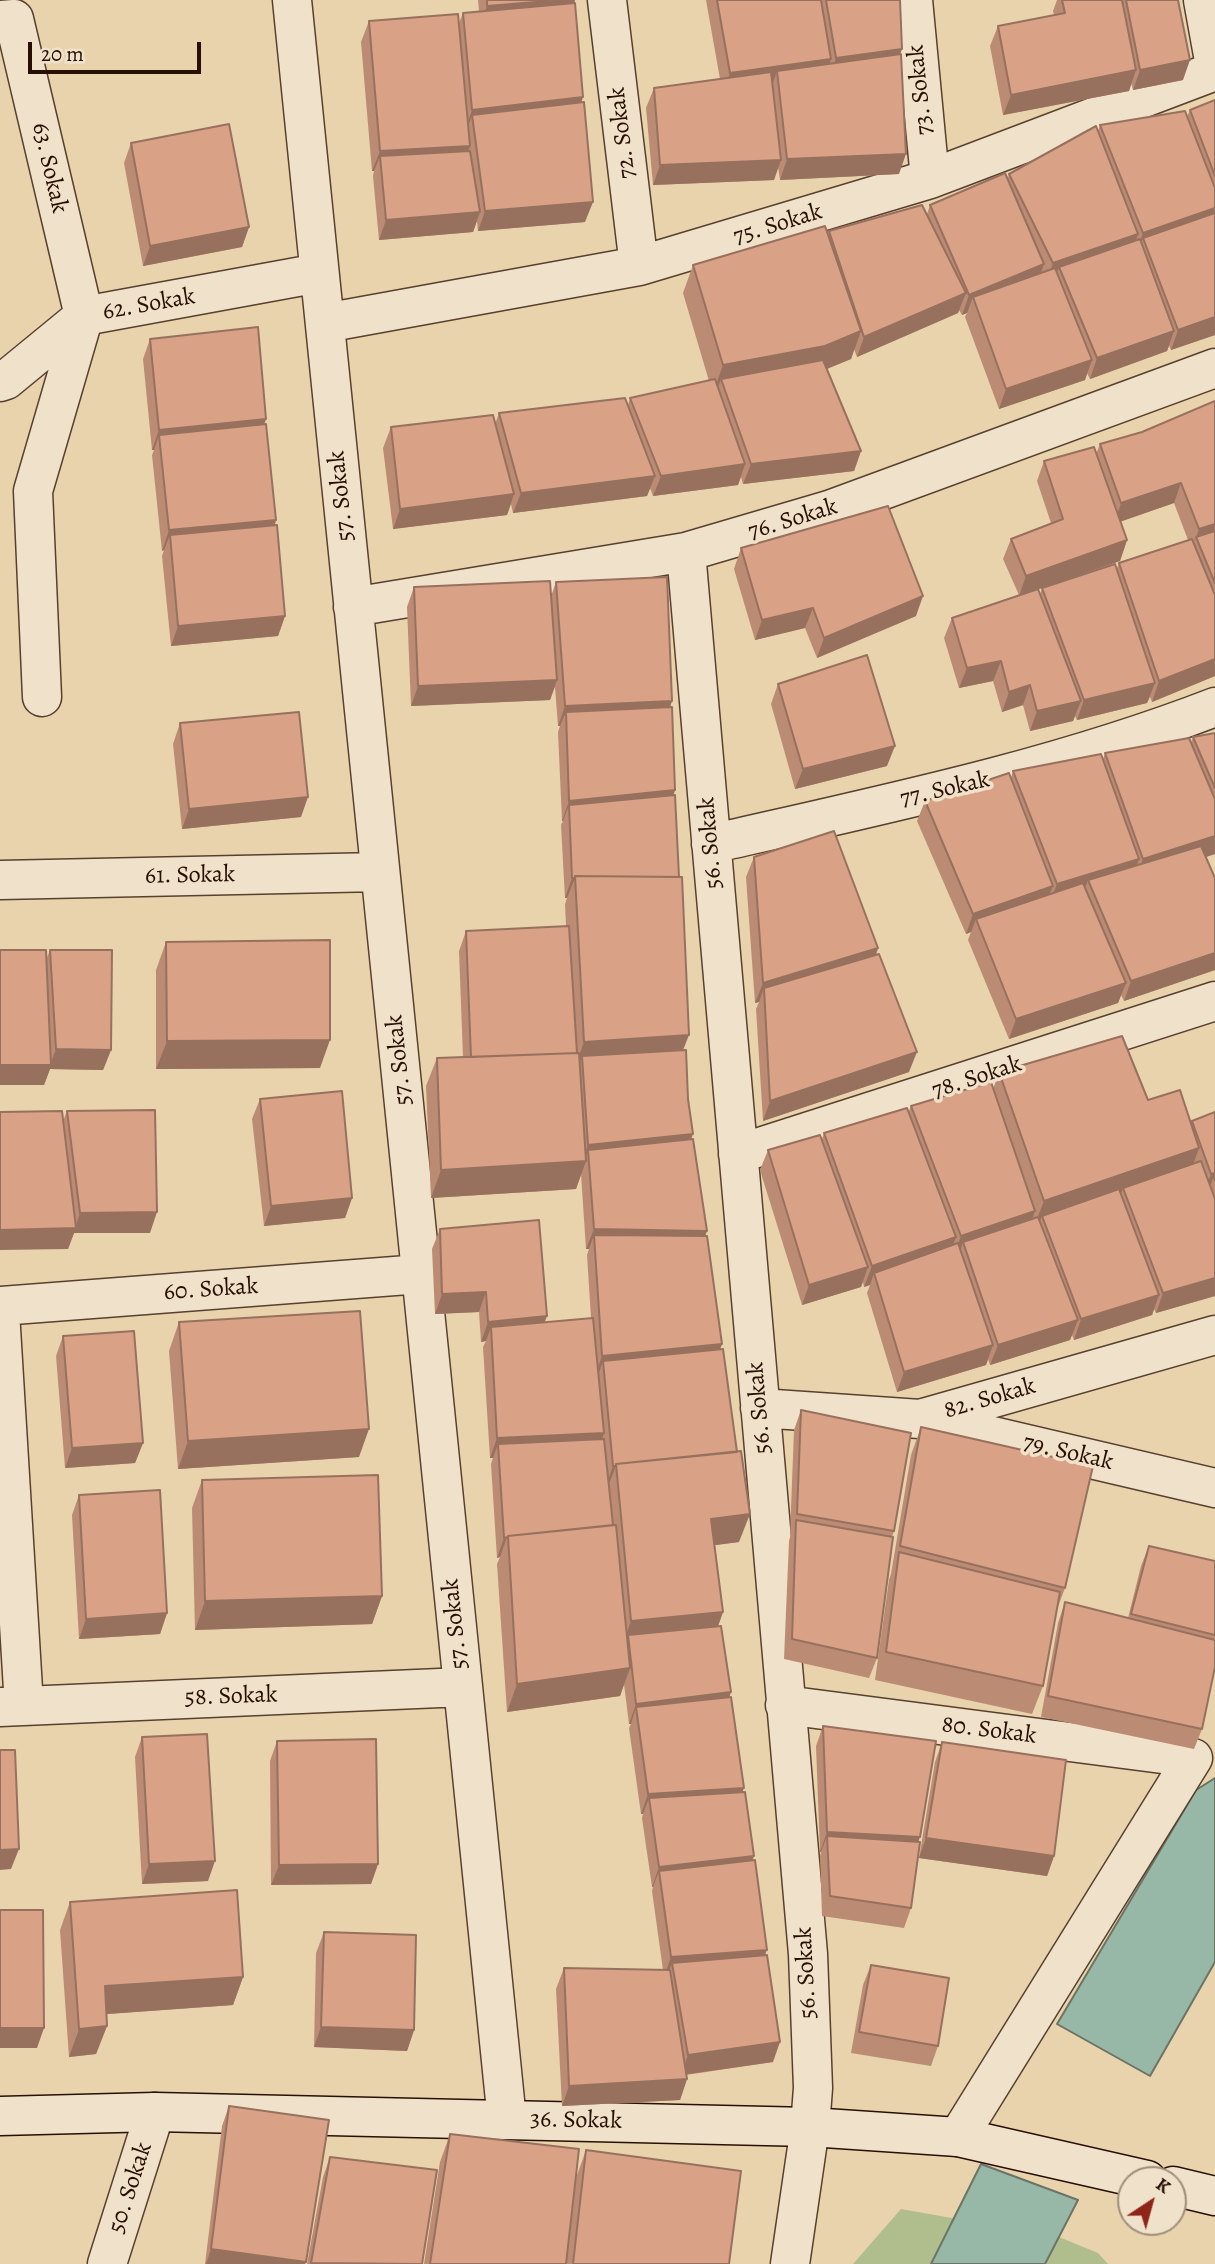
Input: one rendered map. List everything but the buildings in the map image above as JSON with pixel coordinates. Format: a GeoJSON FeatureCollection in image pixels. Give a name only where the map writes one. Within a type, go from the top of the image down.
{"type":"FeatureCollection","features":[{"type":"Feature","properties":{"kind":"street","name":"57. Sokak"},"geometry":{"type":"LineString","coordinates":[[292,0],[507,2120]]}},
{"type":"Feature","properties":{"kind":"street","name":"72. Sokak"},"geometry":{"type":"LineString","coordinates":[[607,0],[639,266]]}},
{"type":"Feature","properties":{"kind":"street","name":"73. Sokak"},"geometry":{"type":"LineString","coordinates":[[913,0],[930,179]]}},
{"type":"Feature","properties":{"kind":"street"},"geometry":{"type":"LineString","coordinates":[[1203,0],[1215,68]]}},
{"type":"Feature","properties":{"kind":"street","name":"63. Sokak"},"geometry":{"type":"LineString","coordinates":[[7,20],[84,316]]}},
{"type":"Feature","properties":{"kind":"street","name":"75. Sokak"},"geometry":{"type":"LineString","coordinates":[[325,323],[639,266],[930,179],[1215,68]]}},
{"type":"Feature","properties":{"kind":"street","name":"62. Sokak"},"geometry":{"type":"LineString","coordinates":[[0,382],[6,380],[84,316],[319,274]]}},
{"type":"Feature","properties":{"kind":"street"},"geometry":{"type":"LineString","coordinates":[[42,697],[33,491],[84,316]]}},
{"type":"Feature","properties":{"kind":"street","name":"76. Sokak"},"geometry":{"type":"LineString","coordinates":[[353,607],[686,552],[829,510],[1215,368]]}},
{"type":"Feature","properties":{"kind":"street","name":"56. Sokak"},"geometry":{"type":"LineString","coordinates":[[686,552],[808,1954],[813,2088],[790,2264]]}},
{"type":"Feature","properties":{"kind":"street","name":"77. Sokak"},"geometry":{"type":"LineString","coordinates":[[711,845],[1003,776],[1170,724],[1215,706]]}},
{"type":"Feature","properties":{"kind":"street","name":"61. Sokak"},"geometry":{"type":"LineString","coordinates":[[0,880],[380,872]]}},
{"type":"Feature","properties":{"kind":"street","name":"78. Sokak"},"geometry":{"type":"LineString","coordinates":[[738,1154],[1215,1001]]}},
{"type":"Feature","properties":{"kind":"street","name":"60. Sokak"},"geometry":{"type":"LineString","coordinates":[[0,1306],[421,1274]]}},
{"type":"Feature","properties":{"kind":"street"},"geometry":{"type":"LineString","coordinates":[[0,1312],[12,1706]]}},
{"type":"Feature","properties":{"kind":"street","name":"82. Sokak"},"geometry":{"type":"LineString","coordinates":[[760,1408],[920,1419],[1215,1335]]}},
{"type":"Feature","properties":{"kind":"street","name":"79. Sokak"},"geometry":{"type":"LineString","coordinates":[[920,1419],[1215,1488]]}},
{"type":"Feature","properties":{"kind":"street","name":"58. Sokak"},"geometry":{"type":"LineString","coordinates":[[12,1706],[463,1687]]}},
{"type":"Feature","properties":{"kind":"street","name":"80. Sokak"},"geometry":{"type":"LineString","coordinates":[[785,1705],[1194,1758],[958,2137]]}},
{"type":"Feature","properties":{"kind":"street","name":"36. Sokak"},"geometry":{"type":"LineString","coordinates":[[0,2116],[155,2112],[810,2127],[958,2137],[1117,2173]]}},
{"type":"Feature","properties":{"kind":"street","name":"50. Sokak"},"geometry":{"type":"LineString","coordinates":[[107,2264],[155,2112]]}},
{"type":"Feature","properties":{"kind":"street"},"geometry":{"type":"LineString","coordinates":[[1187,2189],[1215,2196]]}},
{"type":"Feature","properties":{"kind":"green space"},"geometry":{"type":"Polygon","coordinates":[[[901,2209],[1059,2237],[1098,2253],[1108,2264],[853,2264],[901,2209]]]}},
{"type":"Feature","properties":{"kind":"shaded area"},"geometry":{"type":"Polygon","coordinates":[[[1215,1778],[1215,1962],[1150,2076],[1057,2024],[1196,1790],[1215,1778]]]}},
{"type":"Feature","properties":{"kind":"shaded area"},"geometry":{"type":"Polygon","coordinates":[[[981,2164],[1078,2200],[1045,2264],[931,2264],[981,2164]]]}}]}
